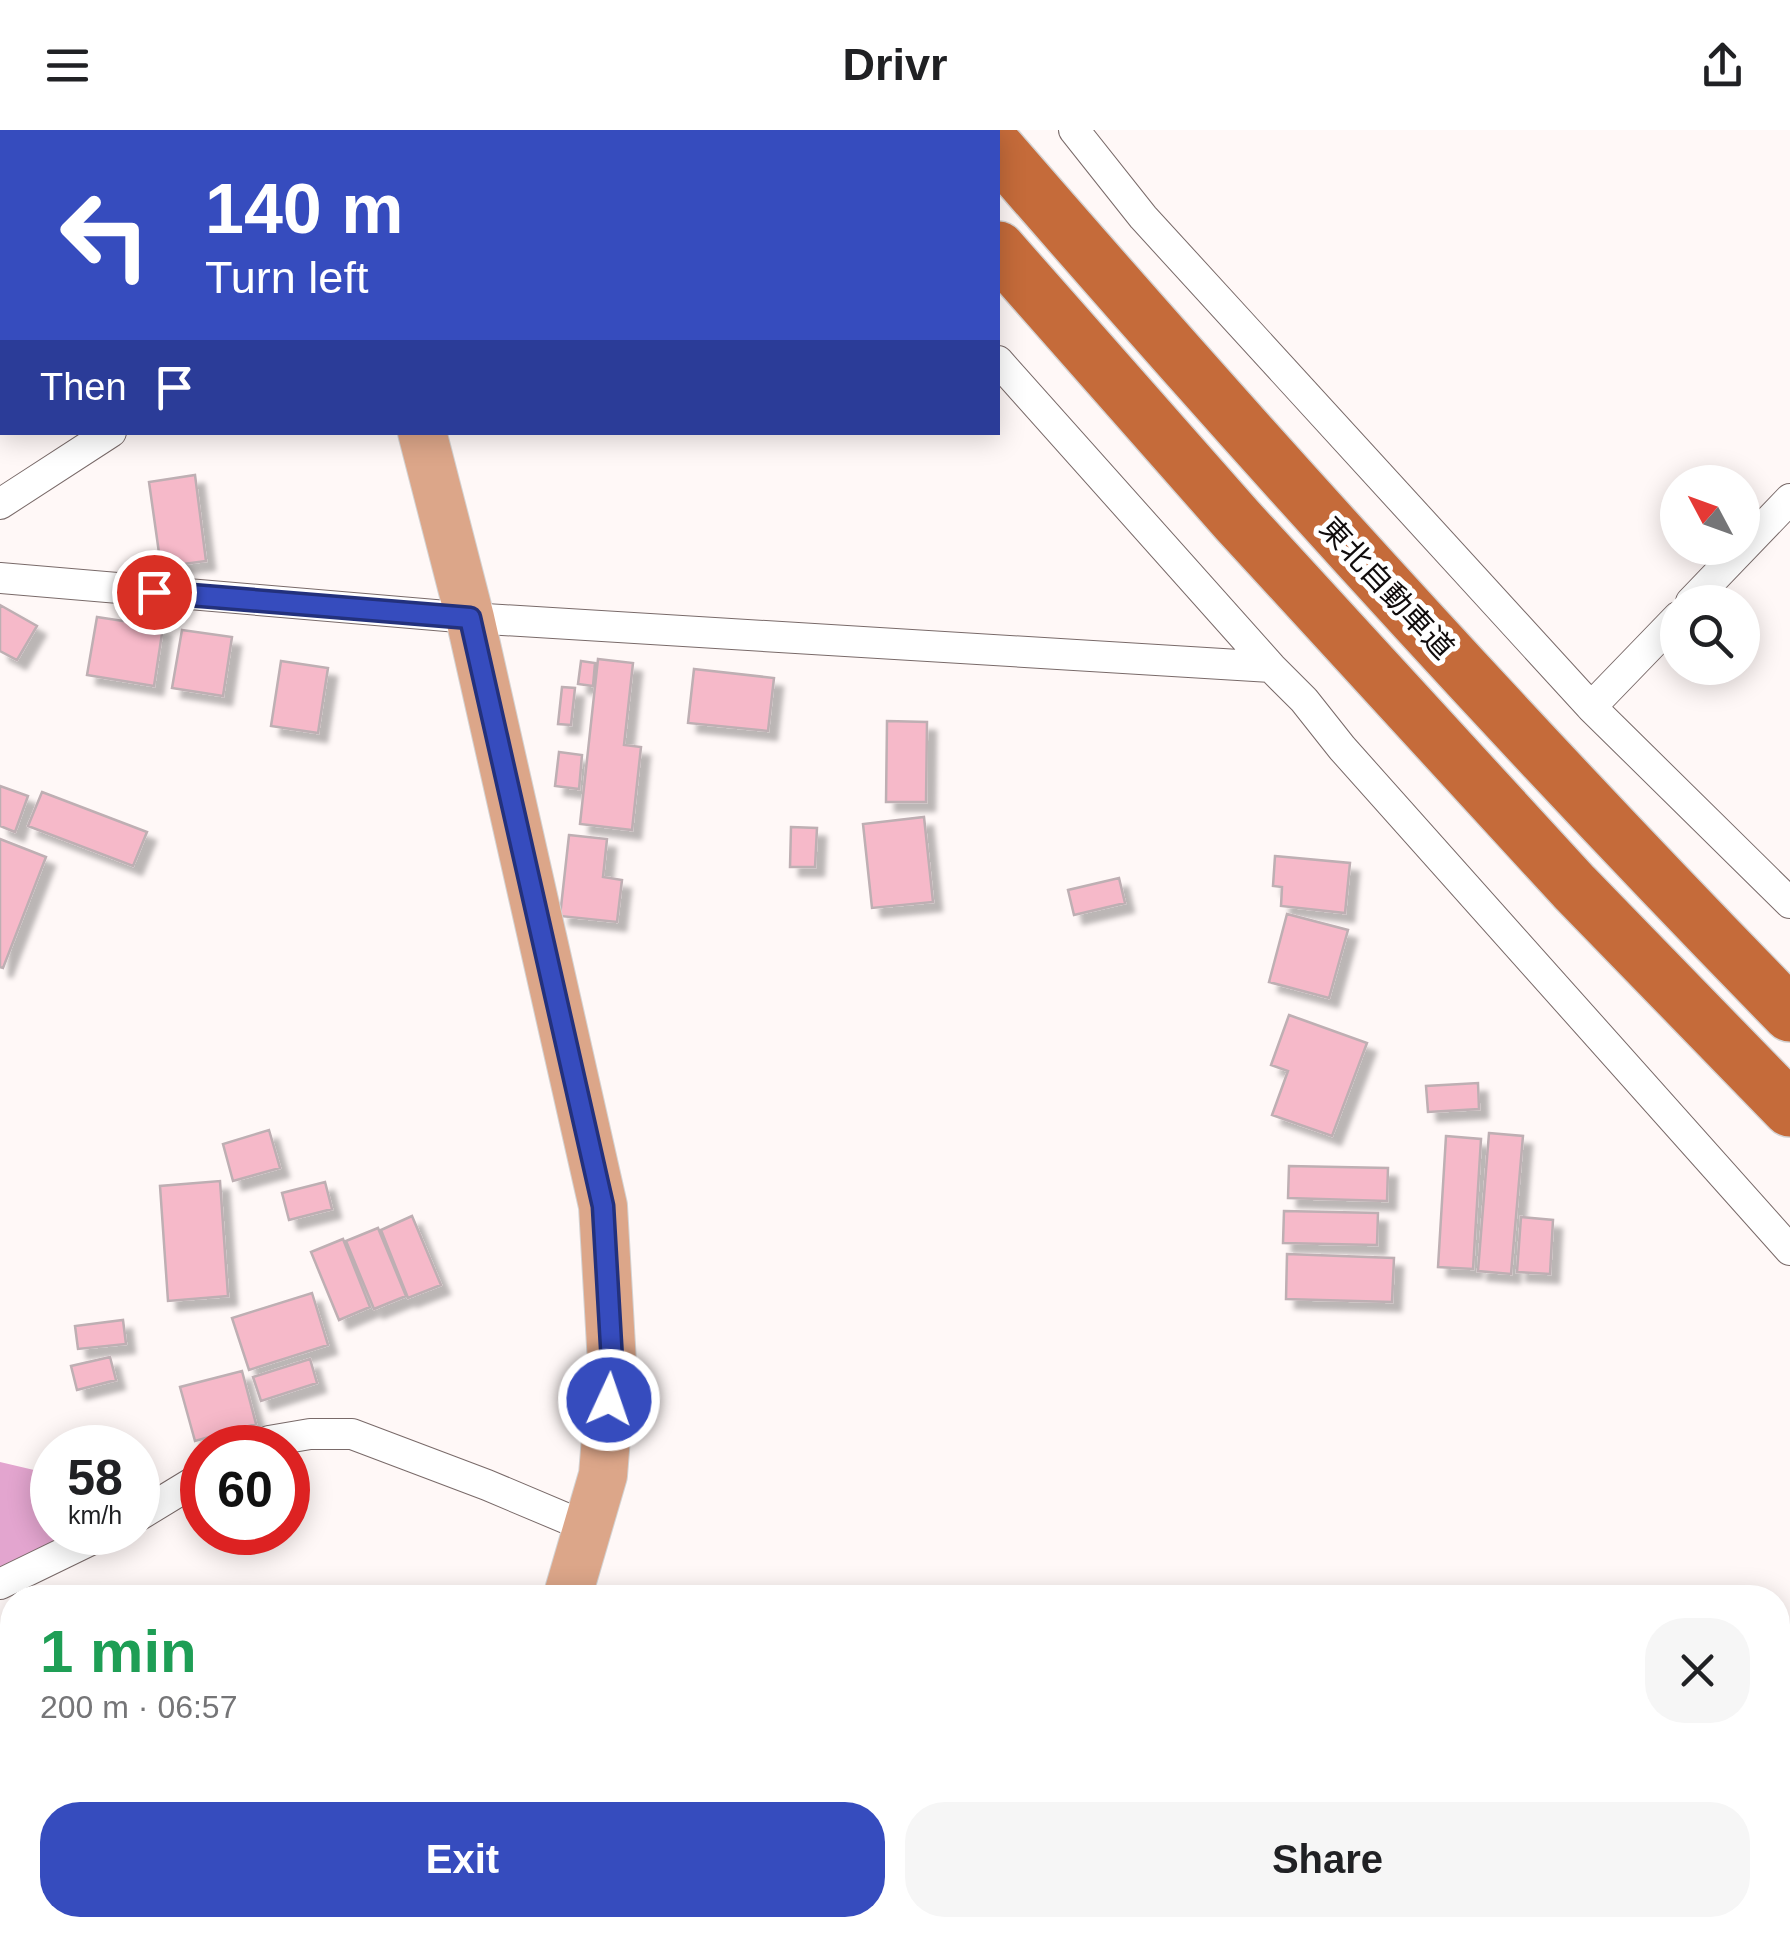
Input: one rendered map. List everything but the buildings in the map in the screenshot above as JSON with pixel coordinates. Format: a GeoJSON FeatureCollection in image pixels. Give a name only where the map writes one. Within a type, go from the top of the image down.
{"type":"FeatureCollection","features":[{"type":"Feature","properties":{"kind":"highway","name":"東北自動車道"},"geometry":{"type":"LineString","coordinates":[[1000,152],[1284,476],[1624,844],[1790,1014]]}},
{"type":"Feature","properties":{"kind":"highway"},"geometry":{"type":"LineString","coordinates":[[1000,251],[1237,520],[1399,696],[1601,915],[1790,1109]]}},
{"type":"Feature","properties":{"kind":"main road"},"geometry":{"type":"LineString","coordinates":[[423,435],[470,618],[603,1206],[612,1362],[603,1474],[571,1585]]}},
{"type":"Feature","properties":{"kind":"street"},"geometry":{"type":"LineString","coordinates":[[1074,130],[1143,217],[1591,707],[1790,903]]}},
{"type":"Feature","properties":{"kind":"street"},"geometry":{"type":"LineString","coordinates":[[1000,364],[1304,700],[1790,1250]]}},
{"type":"Feature","properties":{"kind":"street"},"geometry":{"type":"LineString","coordinates":[[0,504],[105,435]]}},
{"type":"Feature","properties":{"kind":"street"},"geometry":{"type":"LineString","coordinates":[[1707,585],[1790,499]]}},
{"type":"Feature","properties":{"kind":"street"},"geometry":{"type":"LineString","coordinates":[[0,578],[470,618],[1271,667]]}},
{"type":"Feature","properties":{"kind":"street"},"geometry":{"type":"LineString","coordinates":[[1591,707],[1660,635]]}},
{"type":"Feature","properties":{"kind":"street"},"geometry":{"type":"LineString","coordinates":[[310,1434],[352,1434],[589,1528]]}},
{"type":"Feature","properties":{"kind":"street"},"geometry":{"type":"LineString","coordinates":[[0,1584],[63,1555]]}},
{"type":"Feature","properties":{"kind":"shaded area"},"geometry":{"type":"Polygon","coordinates":[[[0,1462],[30,1469],[30,1555],[35,1555],[0,1574],[0,1462]]]}},
{"type":"Feature","properties":{"kind":"route"},"geometry":{"type":"LineString","coordinates":[[154,592],[470,618],[603,1206],[612,1362],[609,1400]]}}]}
